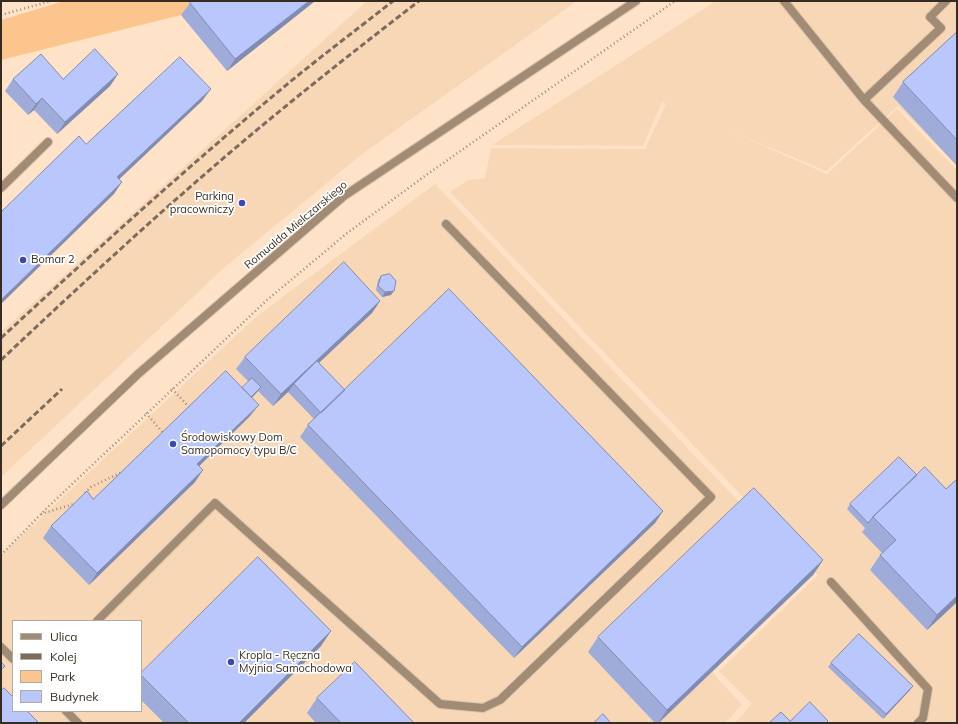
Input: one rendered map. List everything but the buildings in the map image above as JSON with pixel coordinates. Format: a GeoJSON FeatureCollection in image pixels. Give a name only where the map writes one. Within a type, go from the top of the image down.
{"type":"FeatureCollection","features":[{"type":"Feature","properties":{"kind":"street","name":"Romualda Mielczarskiego"},"geometry":{"type":"LineString","coordinates":[[1,505],[138,374],[344,196],[636,1]]}},
{"type":"Feature","properties":{"kind":"street"},"geometry":{"type":"LineString","coordinates":[[784,1],[864,100],[957,198]]}},
{"type":"Feature","properties":{"kind":"street"},"geometry":{"type":"LineString","coordinates":[[864,100],[941,28],[930,17],[946,1]]}},
{"type":"Feature","properties":{"kind":"street"},"geometry":{"type":"LineString","coordinates":[[1,188],[48,142]]}},
{"type":"Feature","properties":{"kind":"street"},"geometry":{"type":"LineString","coordinates":[[98,620],[215,503],[440,704],[483,708],[500,700],[711,497],[446,224]]}},
{"type":"Feature","properties":{"kind":"street"},"geometry":{"type":"LineString","coordinates":[[831,582],[928,689],[922,718],[918,723]]}},
{"type":"Feature","properties":{"kind":"street"},"geometry":{"type":"LineString","coordinates":[[1,647],[12,658]]}},
{"type":"Feature","properties":{"kind":"street"},"geometry":{"type":"LineString","coordinates":[[67,712],[78,723]]}},
{"type":"Feature","properties":{"kind":"path"},"geometry":{"type":"LineString","coordinates":[[1,15],[51,1]]}},
{"type":"Feature","properties":{"kind":"path"},"geometry":{"type":"LineString","coordinates":[[1,555],[41,514],[267,300],[346,234],[435,168],[675,1]]}},
{"type":"Feature","properties":{"kind":"path"},"geometry":{"type":"LineString","coordinates":[[172,389],[189,407],[184,412]]}},
{"type":"Feature","properties":{"kind":"path"},"geometry":{"type":"LineString","coordinates":[[146,414],[163,433]]}},
{"type":"Feature","properties":{"kind":"path"},"geometry":{"type":"LineString","coordinates":[[158,438],[168,427]]}},
{"type":"Feature","properties":{"kind":"path"},"geometry":{"type":"LineString","coordinates":[[82,496],[91,487],[120,473],[126,468]]}},
{"type":"Feature","properties":{"kind":"path"},"geometry":{"type":"LineString","coordinates":[[41,514],[73,505],[78,500]]}},
{"type":"Feature","properties":{"kind":"shaded area"},"geometry":{"type":"Polygon","coordinates":[[[367,1],[577,1],[361,155],[225,267],[1,477],[1,332],[367,1]]]}},
{"type":"Feature","properties":{"kind":"shaded area"},"geometry":{"type":"Polygon","coordinates":[[[716,1],[957,1],[957,166],[898,106],[826,171],[730,131],[827,174],[897,109],[957,170],[957,723],[734,723],[752,704],[719,671],[818,575],[450,192],[468,180],[485,178],[491,148],[645,149],[666,104],[662,102],[643,146],[492,145],[716,1]]]}},
{"type":"Feature","properties":{"kind":"shaded area"},"geometry":{"type":"Polygon","coordinates":[[[435,184],[810,576],[712,672],[742,705],[725,723],[1,723],[1,555],[257,316],[435,184]]]}},
{"type":"Feature","properties":{"kind":"green space"},"geometry":{"type":"Polygon","coordinates":[[[64,1],[199,1],[181,15],[1,60],[1,20],[64,1]]]}},
{"type":"Feature","properties":{"kind":"railway"},"geometry":{"type":"LineString","coordinates":[[1,338],[208,151],[293,79],[393,1]]}},
{"type":"Feature","properties":{"kind":"railway"},"geometry":{"type":"LineString","coordinates":[[1,360],[105,263],[212,168],[314,83],[419,1]]}},
{"type":"Feature","properties":{"kind":"railway"},"geometry":{"type":"LineString","coordinates":[[1,446],[62,389]]}},
{"type":"Feature","properties":{"kind":"place","name":"Parking pracowniczy"},"geometry":{"type":"Point","coordinates":[242,203]}},
{"type":"Feature","properties":{"kind":"place","name":"Bomar 2"},"geometry":{"type":"Point","coordinates":[23,260]}},
{"type":"Feature","properties":{"kind":"place","name":"Środowiskowy Dom Samopomocy typu B/C"},"geometry":{"type":"Point","coordinates":[173,444]}},
{"type":"Feature","properties":{"kind":"place","name":"Kropla - Ręczna Myjnia Samochodowa"},"geometry":{"type":"Point","coordinates":[231,662]}}]}
